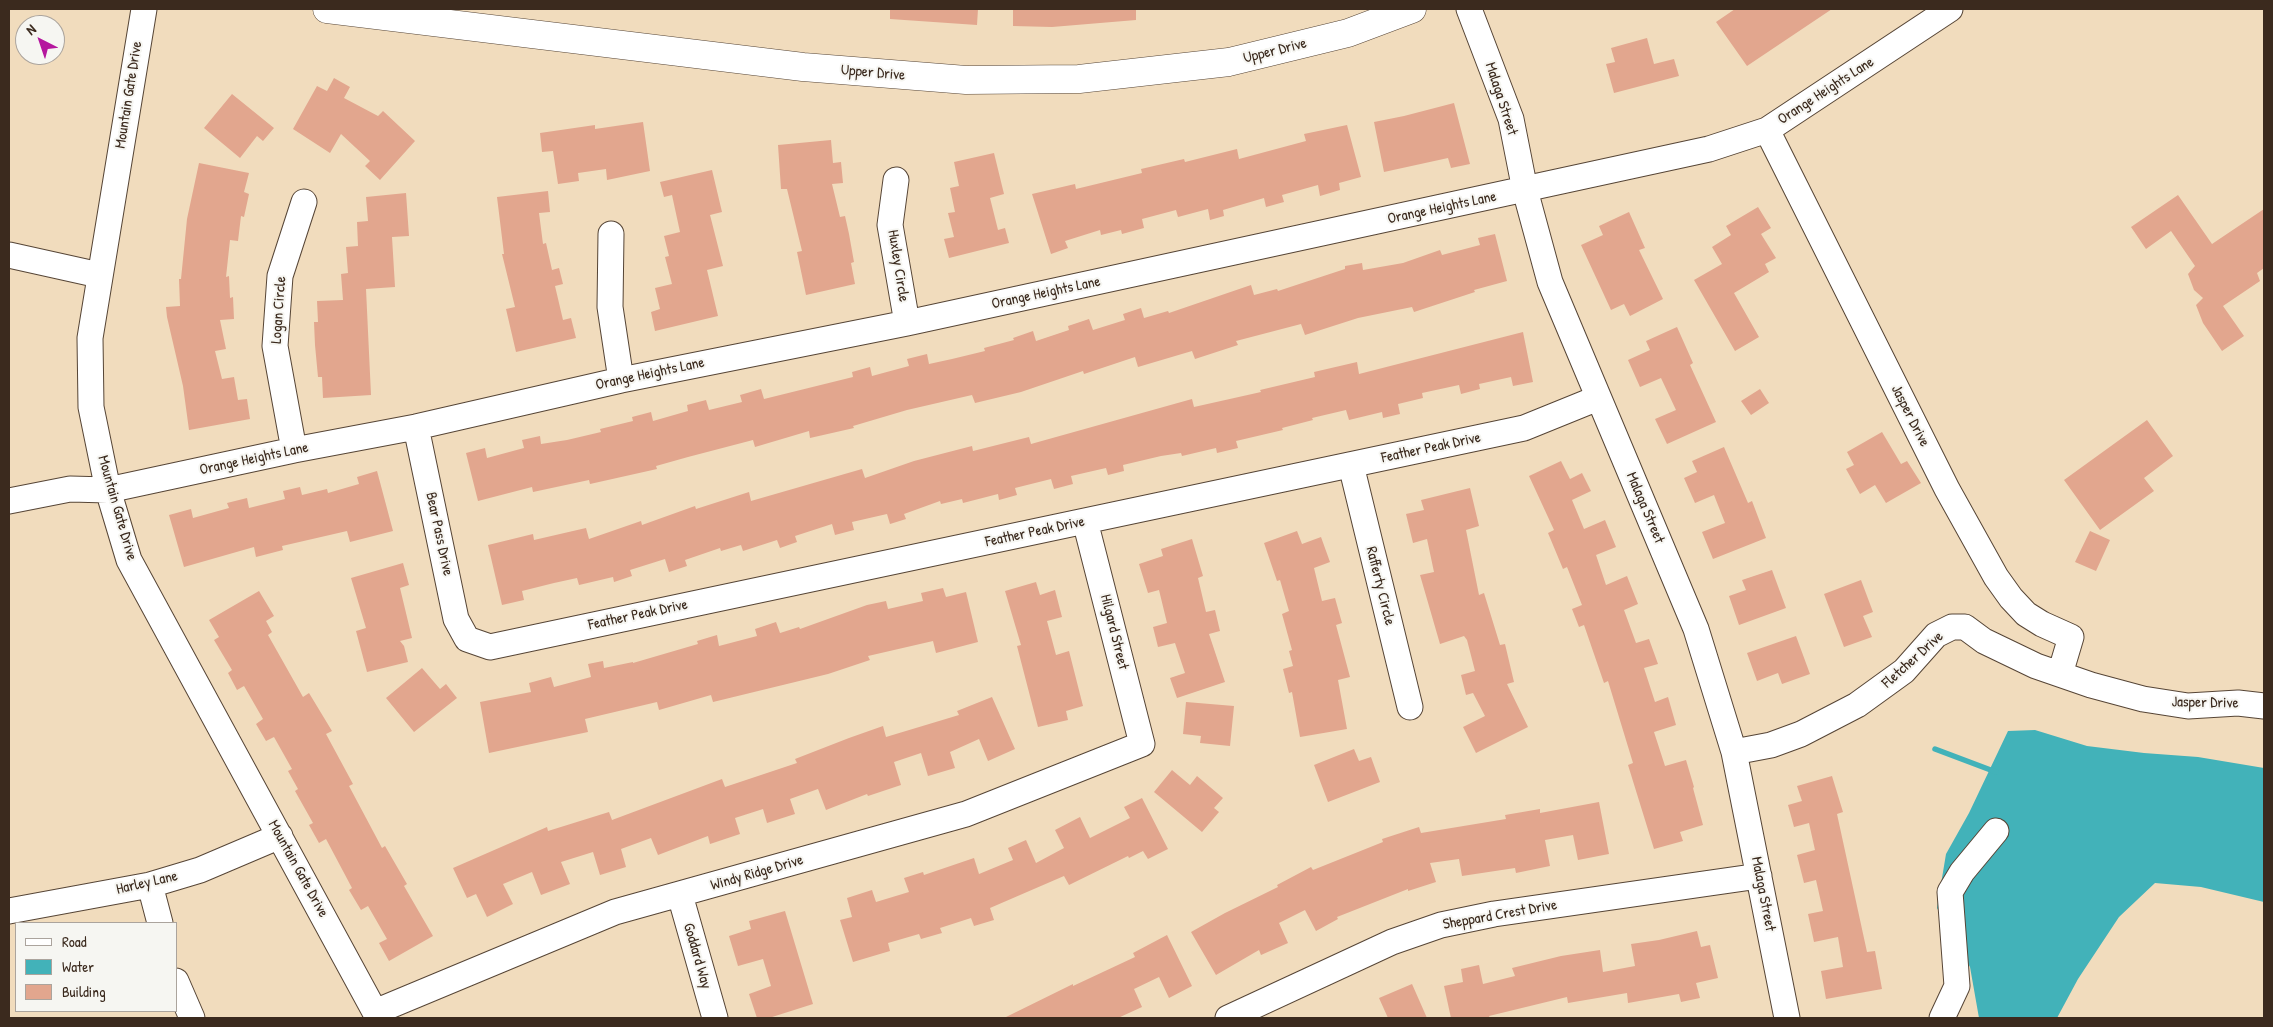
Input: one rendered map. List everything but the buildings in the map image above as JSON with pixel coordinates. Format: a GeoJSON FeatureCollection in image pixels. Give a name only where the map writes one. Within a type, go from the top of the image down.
{"type":"FeatureCollection","features":[{"type":"Feature","properties":{"kind":"main road","name":"Upper Drive"},"geometry":{"type":"LineString","coordinates":[[328,9],[803,67],[975,80],[1079,79],[1229,62],[1348,33],[1412,9]]}},
{"type":"Feature","properties":{"kind":"street","name":"Mountain Gate Drive"},"geometry":{"type":"LineString","coordinates":[[144,9],[90,338],[90,407],[108,490],[129,560],[375,1012]]}},
{"type":"Feature","properties":{"kind":"street","name":"Malaga Street"},"geometry":{"type":"LineString","coordinates":[[1469,9],[1511,119],[1525,190],[1550,282],[1696,629],[1734,752],[1787,1018]]}},
{"type":"Feature","properties":{"kind":"street","name":"Orange Heights Lane"},"geometry":{"type":"LineString","coordinates":[[9,502],[70,488],[108,490],[294,450],[416,427],[621,380],[907,323],[1709,149],[1767,130],[1950,9]]}},
{"type":"Feature","properties":{"kind":"street","name":"Jasper Drive"},"geometry":{"type":"LineString","coordinates":[[1767,130],[1947,489],[1996,577],[2011,598],[2026,614],[2042,624],[2071,637],[2060,674]]}},
{"type":"Feature","properties":{"kind":"street","name":"Huxley Circle"},"geometry":{"type":"LineString","coordinates":[[896,180],[890,225],[907,323]]}},
{"type":"Feature","properties":{"kind":"street","name":"Logan Circle"},"geometry":{"type":"LineString","coordinates":[[294,450],[275,346],[280,276],[304,202]]}},
{"type":"Feature","properties":{"kind":"street"},"geometry":{"type":"LineString","coordinates":[[611,234],[610,307],[621,380]]}},
{"type":"Feature","properties":{"kind":"street"},"geometry":{"type":"LineString","coordinates":[[9,255],[99,275]]}},
{"type":"Feature","properties":{"kind":"street","name":"Feather Peak Drive"},"geometry":{"type":"LineString","coordinates":[[467,638],[490,647],[1351,465],[1524,428],[1598,398]]}},
{"type":"Feature","properties":{"kind":"street","name":"Bear Pass Drive"},"geometry":{"type":"LineString","coordinates":[[416,427],[456,619],[467,638]]}},
{"type":"Feature","properties":{"kind":"street","name":"Rafferty Circle"},"geometry":{"type":"LineString","coordinates":[[1351,465],[1410,707]]}},
{"type":"Feature","properties":{"kind":"street","name":"Hilgard Street"},"geometry":{"type":"LineString","coordinates":[[1086,521],[1142,744]]}},
{"type":"Feature","properties":{"kind":"street","name":"Fletcher Drive"},"geometry":{"type":"LineString","coordinates":[[1734,752],[1770,745],[1801,734],[1850,709],[1882,689],[1904,671],[1936,635],[1952,627],[1965,627],[1992,645],[2036,666]]}},
{"type":"Feature","properties":{"kind":"street","name":"Jasper Drive"},"geometry":{"type":"LineString","coordinates":[[2036,666],[2143,699],[2188,706],[2238,703],[2264,706]]}},
{"type":"Feature","properties":{"kind":"street","name":"Windy Ridge Drive"},"geometry":{"type":"LineString","coordinates":[[375,1012],[615,912],[966,814],[1142,744]]}},
{"type":"Feature","properties":{"kind":"street"},"geometry":{"type":"LineString","coordinates":[[1942,1018],[1956,986],[1950,892],[1962,872],[1996,831]]}},
{"type":"Feature","properties":{"kind":"street","name":"Harley Lane"},"geometry":{"type":"LineString","coordinates":[[9,911],[150,885],[200,870],[280,836]]}},
{"type":"Feature","properties":{"kind":"street","name":"Sheppard Crest Drive"},"geometry":{"type":"LineString","coordinates":[[1228,1018],[1392,942],[1441,925],[1494,914],[1759,876]]}},
{"type":"Feature","properties":{"kind":"street"},"geometry":{"type":"LineString","coordinates":[[150,885],[160,922]]}},
{"type":"Feature","properties":{"kind":"street","name":"Goddard Way"},"geometry":{"type":"LineString","coordinates":[[680,895],[715,1018]]}},
{"type":"Feature","properties":{"kind":"street"},"geometry":{"type":"LineString","coordinates":[[178,986],[192,1018]]}},
{"type":"Feature","properties":{"kind":"water"},"geometry":{"type":"Polygon","coordinates":[[[2035,730],[2087,746],[2198,757],[2264,768],[2264,902],[2201,887],[2155,883],[2119,917],[2078,979],[2057,1018],[1979,1018],[1970,967],[1937,908],[1946,854],[1969,813],[2008,731],[2035,730]]]}},
{"type":"Feature","properties":{"kind":"waterway"},"geometry":{"type":"LineString","coordinates":[[1935,749],[1996,772]]}}]}
